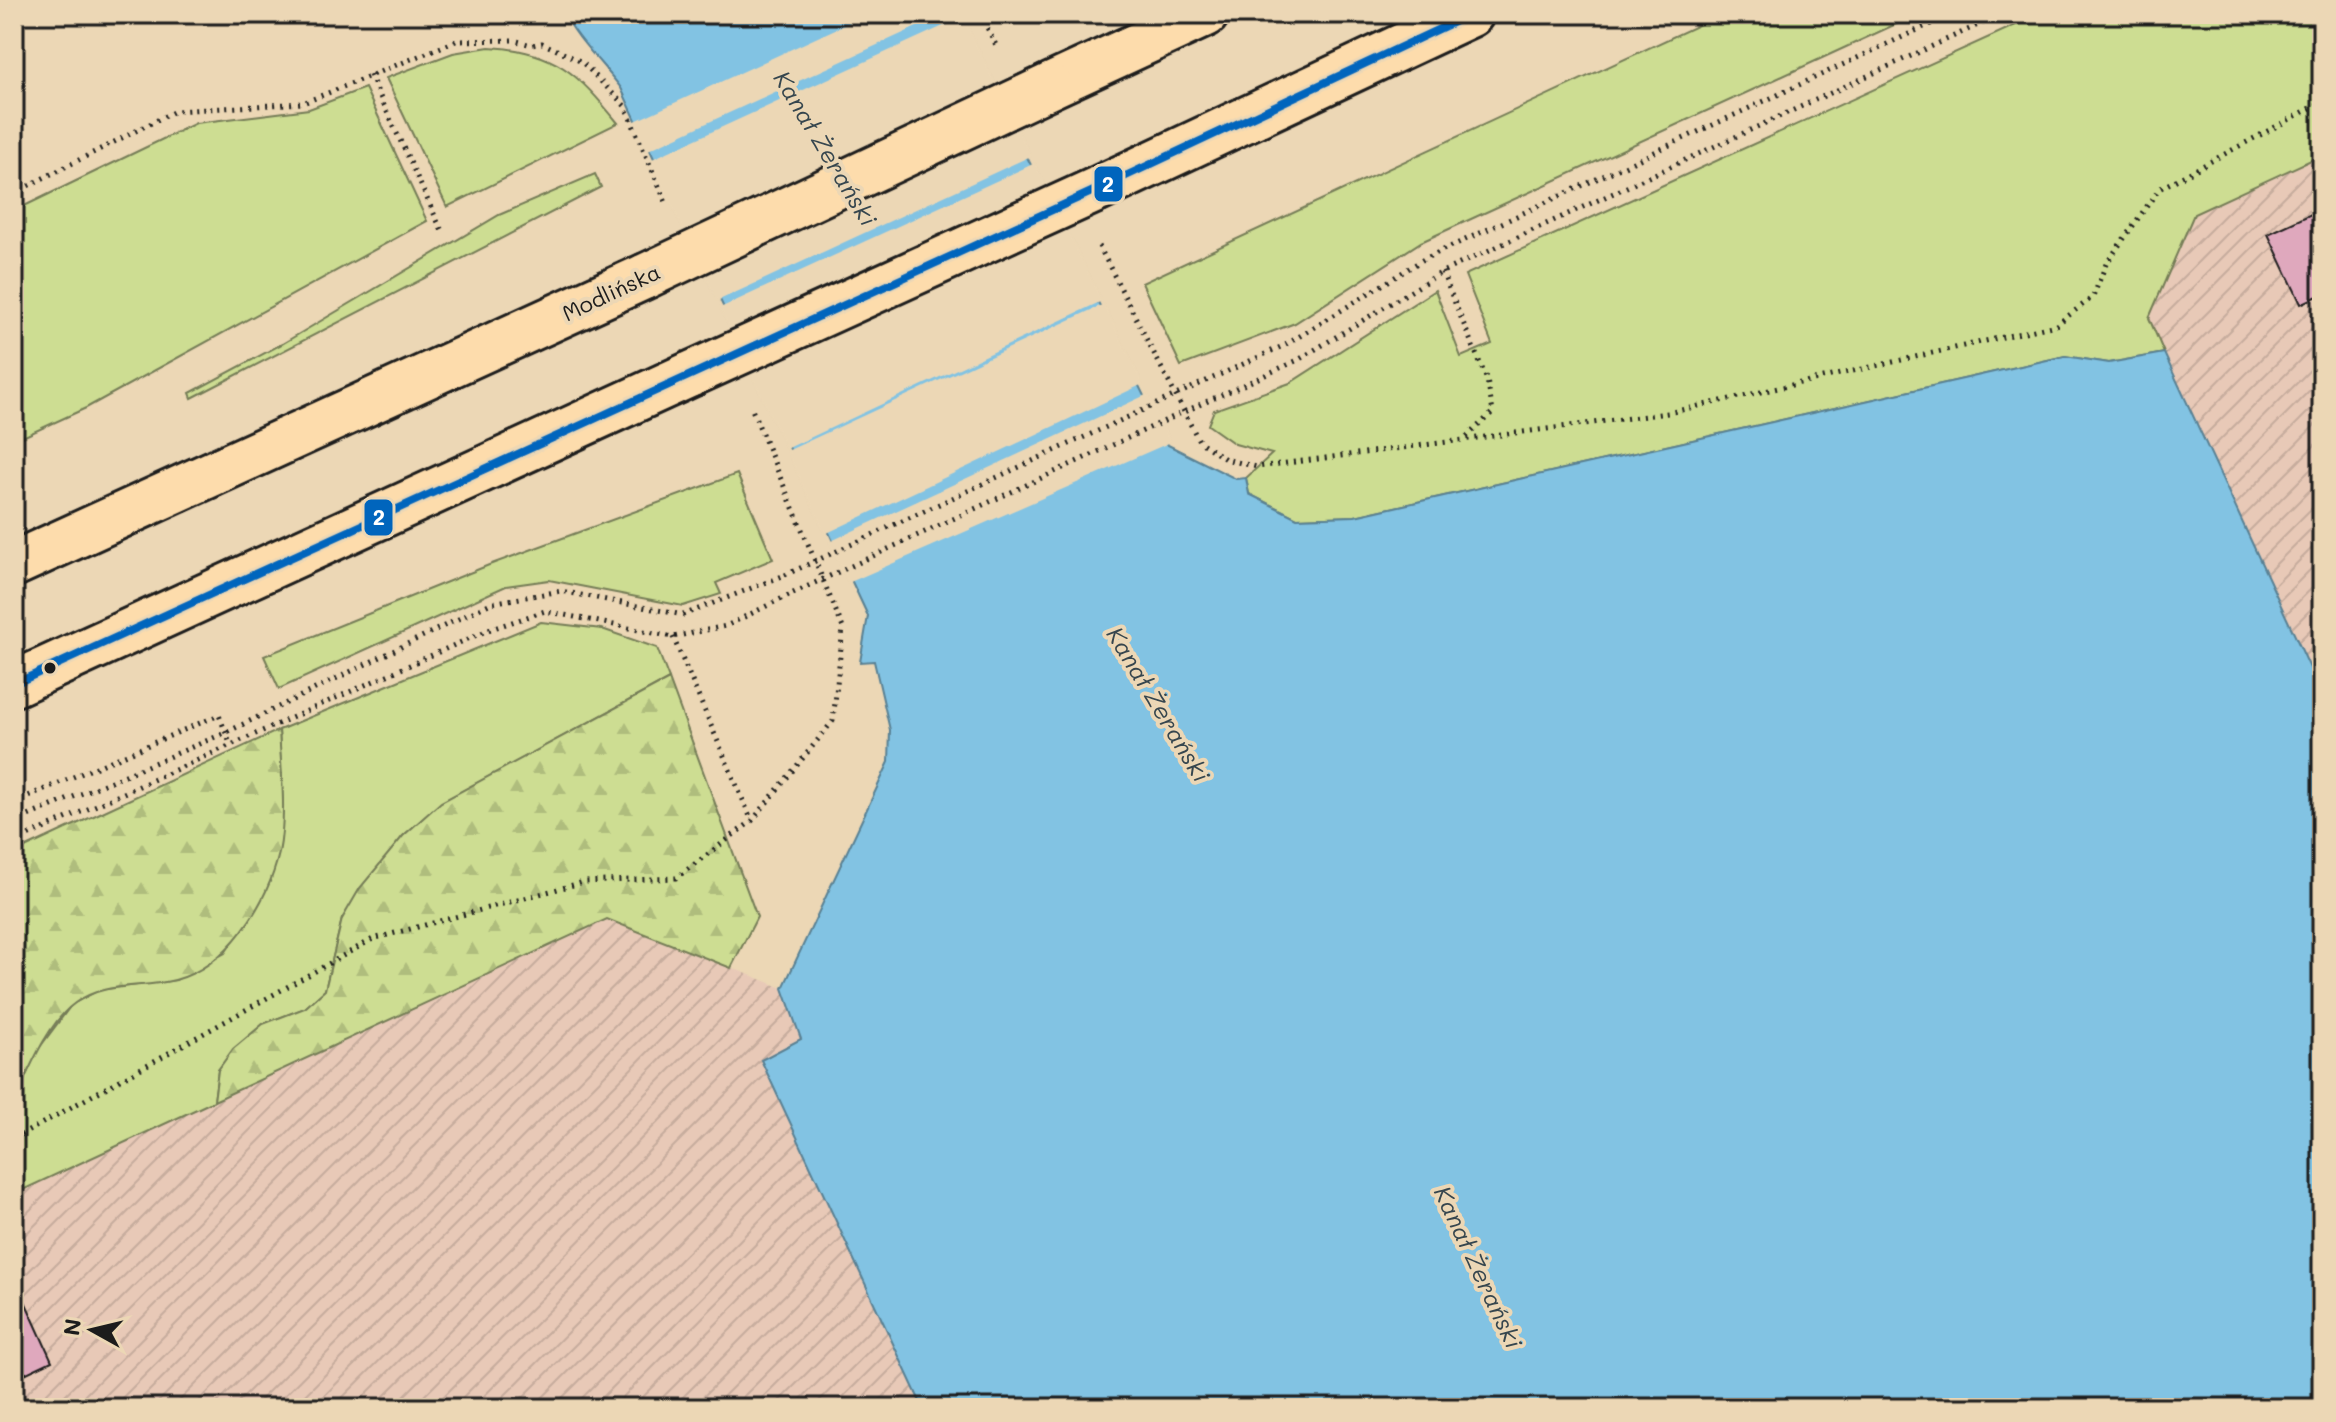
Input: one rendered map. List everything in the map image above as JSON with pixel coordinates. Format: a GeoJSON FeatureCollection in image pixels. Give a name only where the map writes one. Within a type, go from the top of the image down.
{"type":"FeatureCollection","features":[{"type":"Feature","properties":{"kind":"main road","name":"Modlińska"},"geometry":{"type":"LineString","coordinates":[[14,564],[646,276],[1206,14]]}},
{"type":"Feature","properties":{"kind":"main road"},"geometry":{"type":"LineString","coordinates":[[14,684],[1098,189],[1471,14]]}},
{"type":"Feature","properties":{"kind":"path"},"geometry":{"type":"LineString","coordinates":[[980,14],[1001,55]]}},
{"type":"Feature","properties":{"kind":"path"},"geometry":{"type":"LineString","coordinates":[[14,822],[225,733],[491,603],[561,591],[683,615],[785,575],[1287,344],[1424,259],[1952,14]]}},
{"type":"Feature","properties":{"kind":"path"},"geometry":{"type":"LineString","coordinates":[[14,842],[488,630],[545,611],[673,637],[726,626],[1298,360],[1442,272],[2002,14]]}},
{"type":"Feature","properties":{"kind":"path"},"geometry":{"type":"LineString","coordinates":[[14,193],[175,111],[303,103],[456,41],[542,43]]}},
{"type":"Feature","properties":{"kind":"path"},"geometry":{"type":"LineString","coordinates":[[370,75],[442,231]]}},
{"type":"Feature","properties":{"kind":"path"},"geometry":{"type":"LineString","coordinates":[[1093,235],[1199,441],[1225,459],[1257,467],[1668,413],[1982,345],[2056,325],[2093,297],[2106,264],[2159,189],[2322,102]]}},
{"type":"Feature","properties":{"kind":"path"},"geometry":{"type":"LineString","coordinates":[[1442,272],[1487,380],[1493,412],[1461,442]]}},
{"type":"Feature","properties":{"kind":"path"},"geometry":{"type":"LineString","coordinates":[[673,637],[752,821]]}},
{"type":"Feature","properties":{"kind":"path"},"geometry":{"type":"LineString","coordinates":[[14,802],[219,715],[231,746]]}},
{"type":"Feature","properties":{"kind":"path"},"geometry":{"type":"LineString","coordinates":[[14,1139],[373,939],[584,882],[676,878],[752,821],[833,721]]}},
{"type":"Feature","properties":{"kind":"shaded area"},"geometry":{"type":"Polygon","coordinates":[[[2322,155],[2322,694],[2149,319],[2194,214],[2322,155]]]}},
{"type":"Feature","properties":{"kind":"shaded area"},"geometry":{"type":"Polygon","coordinates":[[[607,919],[783,988],[801,1039],[761,1061],[923,1408],[14,1408],[14,1194],[607,919]]]}},
{"type":"Feature","properties":{"kind":"green space"},"geometry":{"type":"Polygon","coordinates":[[[1722,14],[1918,14],[1421,242],[1295,323],[1181,366],[1142,283],[1722,14]]]}},
{"type":"Feature","properties":{"kind":"green space"},"geometry":{"type":"Polygon","coordinates":[[[2040,14],[2322,14],[2322,155],[2194,214],[2149,318],[2164,353],[2109,363],[2065,356],[1355,516],[1297,518],[1249,494],[1246,478],[1272,454],[1235,444],[1208,425],[1214,410],[1290,383],[1435,290],[1461,357],[1492,344],[1465,275],[2040,14]]]}},
{"type":"Feature","properties":{"kind":"green space"},"geometry":{"type":"Polygon","coordinates":[[[489,47],[512,49],[548,59],[577,78],[618,123],[447,207],[386,78],[453,53],[489,47]]]}},
{"type":"Feature","properties":{"kind":"green space"},"geometry":{"type":"Polygon","coordinates":[[[365,88],[427,221],[86,408],[14,441],[14,211],[196,123],[309,109],[365,88]]]}},
{"type":"Feature","properties":{"kind":"green space"},"geometry":{"type":"Polygon","coordinates":[[[595,174],[601,187],[192,398],[190,393],[282,344],[499,215],[595,174]]]}},
{"type":"Feature","properties":{"kind":"green space"},"geometry":{"type":"Polygon","coordinates":[[[737,474],[773,559],[716,583],[721,594],[683,606],[549,580],[506,586],[279,689],[264,656],[489,565],[737,474]]]}},
{"type":"Feature","properties":{"kind":"green space"},"geometry":{"type":"Polygon","coordinates":[[[541,622],[602,629],[657,648],[669,679],[442,802],[403,836],[342,919],[325,990],[305,1008],[263,1024],[218,1070],[214,1101],[14,1194],[14,1160],[20,1157],[14,1143],[14,1102],[37,1051],[72,1004],[99,990],[176,980],[225,953],[260,901],[278,853],[283,807],[279,730],[541,622]]]}},
{"type":"Feature","properties":{"kind":"green space"},"geometry":{"type":"Polygon","coordinates":[[[669,679],[757,917],[731,968],[607,919],[214,1101],[218,1070],[233,1049],[263,1024],[305,1008],[325,990],[342,919],[360,888],[403,836],[441,802],[669,679]]]}},
{"type":"Feature","properties":{"kind":"green space"},"geometry":{"type":"Polygon","coordinates":[[[279,730],[283,807],[281,838],[273,873],[255,912],[228,947],[194,973],[162,983],[98,991],[75,1003],[56,1022],[14,1102],[14,853],[279,730]]]}},
{"type":"Feature","properties":{"kind":"water","name":"Kanał Żerański"},"geometry":{"type":"Polygon","coordinates":[[[565,14],[957,14],[1168,445],[1236,479],[1246,478],[1249,494],[1297,518],[1355,516],[2065,356],[2109,363],[2164,353],[2322,694],[2322,1408],[923,1408],[761,1060],[801,1039],[783,988],[889,762],[890,730],[874,661],[860,662],[868,616],[621,88],[565,14]]]}},
{"type":"Feature","properties":{"kind":"pier"},"geometry":{"type":"Polygon","coordinates":[[[868,14],[945,14],[646,151],[633,122],[868,14]]]}},
{"type":"Feature","properties":{"kind":"pier"},"geometry":{"type":"Polygon","coordinates":[[[963,17],[1031,156],[717,301],[650,160],[963,17]]]}},
{"type":"Feature","properties":{"kind":"pier"},"geometry":{"type":"Polygon","coordinates":[[[1035,163],[1102,301],[786,449],[720,308],[1035,163]]]}},
{"type":"Feature","properties":{"kind":"pier"},"geometry":{"type":"Polygon","coordinates":[[[1104,304],[1143,384],[825,534],[787,451],[1104,304]]]}},
{"type":"Feature","properties":{"kind":"pier"},"geometry":{"type":"Polygon","coordinates":[[[1148,394],[1171,442],[848,583],[829,542],[1148,394]]]}},
{"type":"Feature","properties":{"kind":"building"},"geometry":{"type":"Polygon","coordinates":[[[2322,209],[2322,294],[2301,304],[2268,234],[2322,209]]]}},
{"type":"Feature","properties":{"kind":"building"},"geometry":{"type":"Polygon","coordinates":[[[14,1277],[52,1361],[14,1379],[14,1277]]]}},
{"type":"Feature","properties":{"kind":"transit line","name":"2"},"geometry":{"type":"LineString","coordinates":[[14,684],[1098,189],[1471,14]]}}]}
